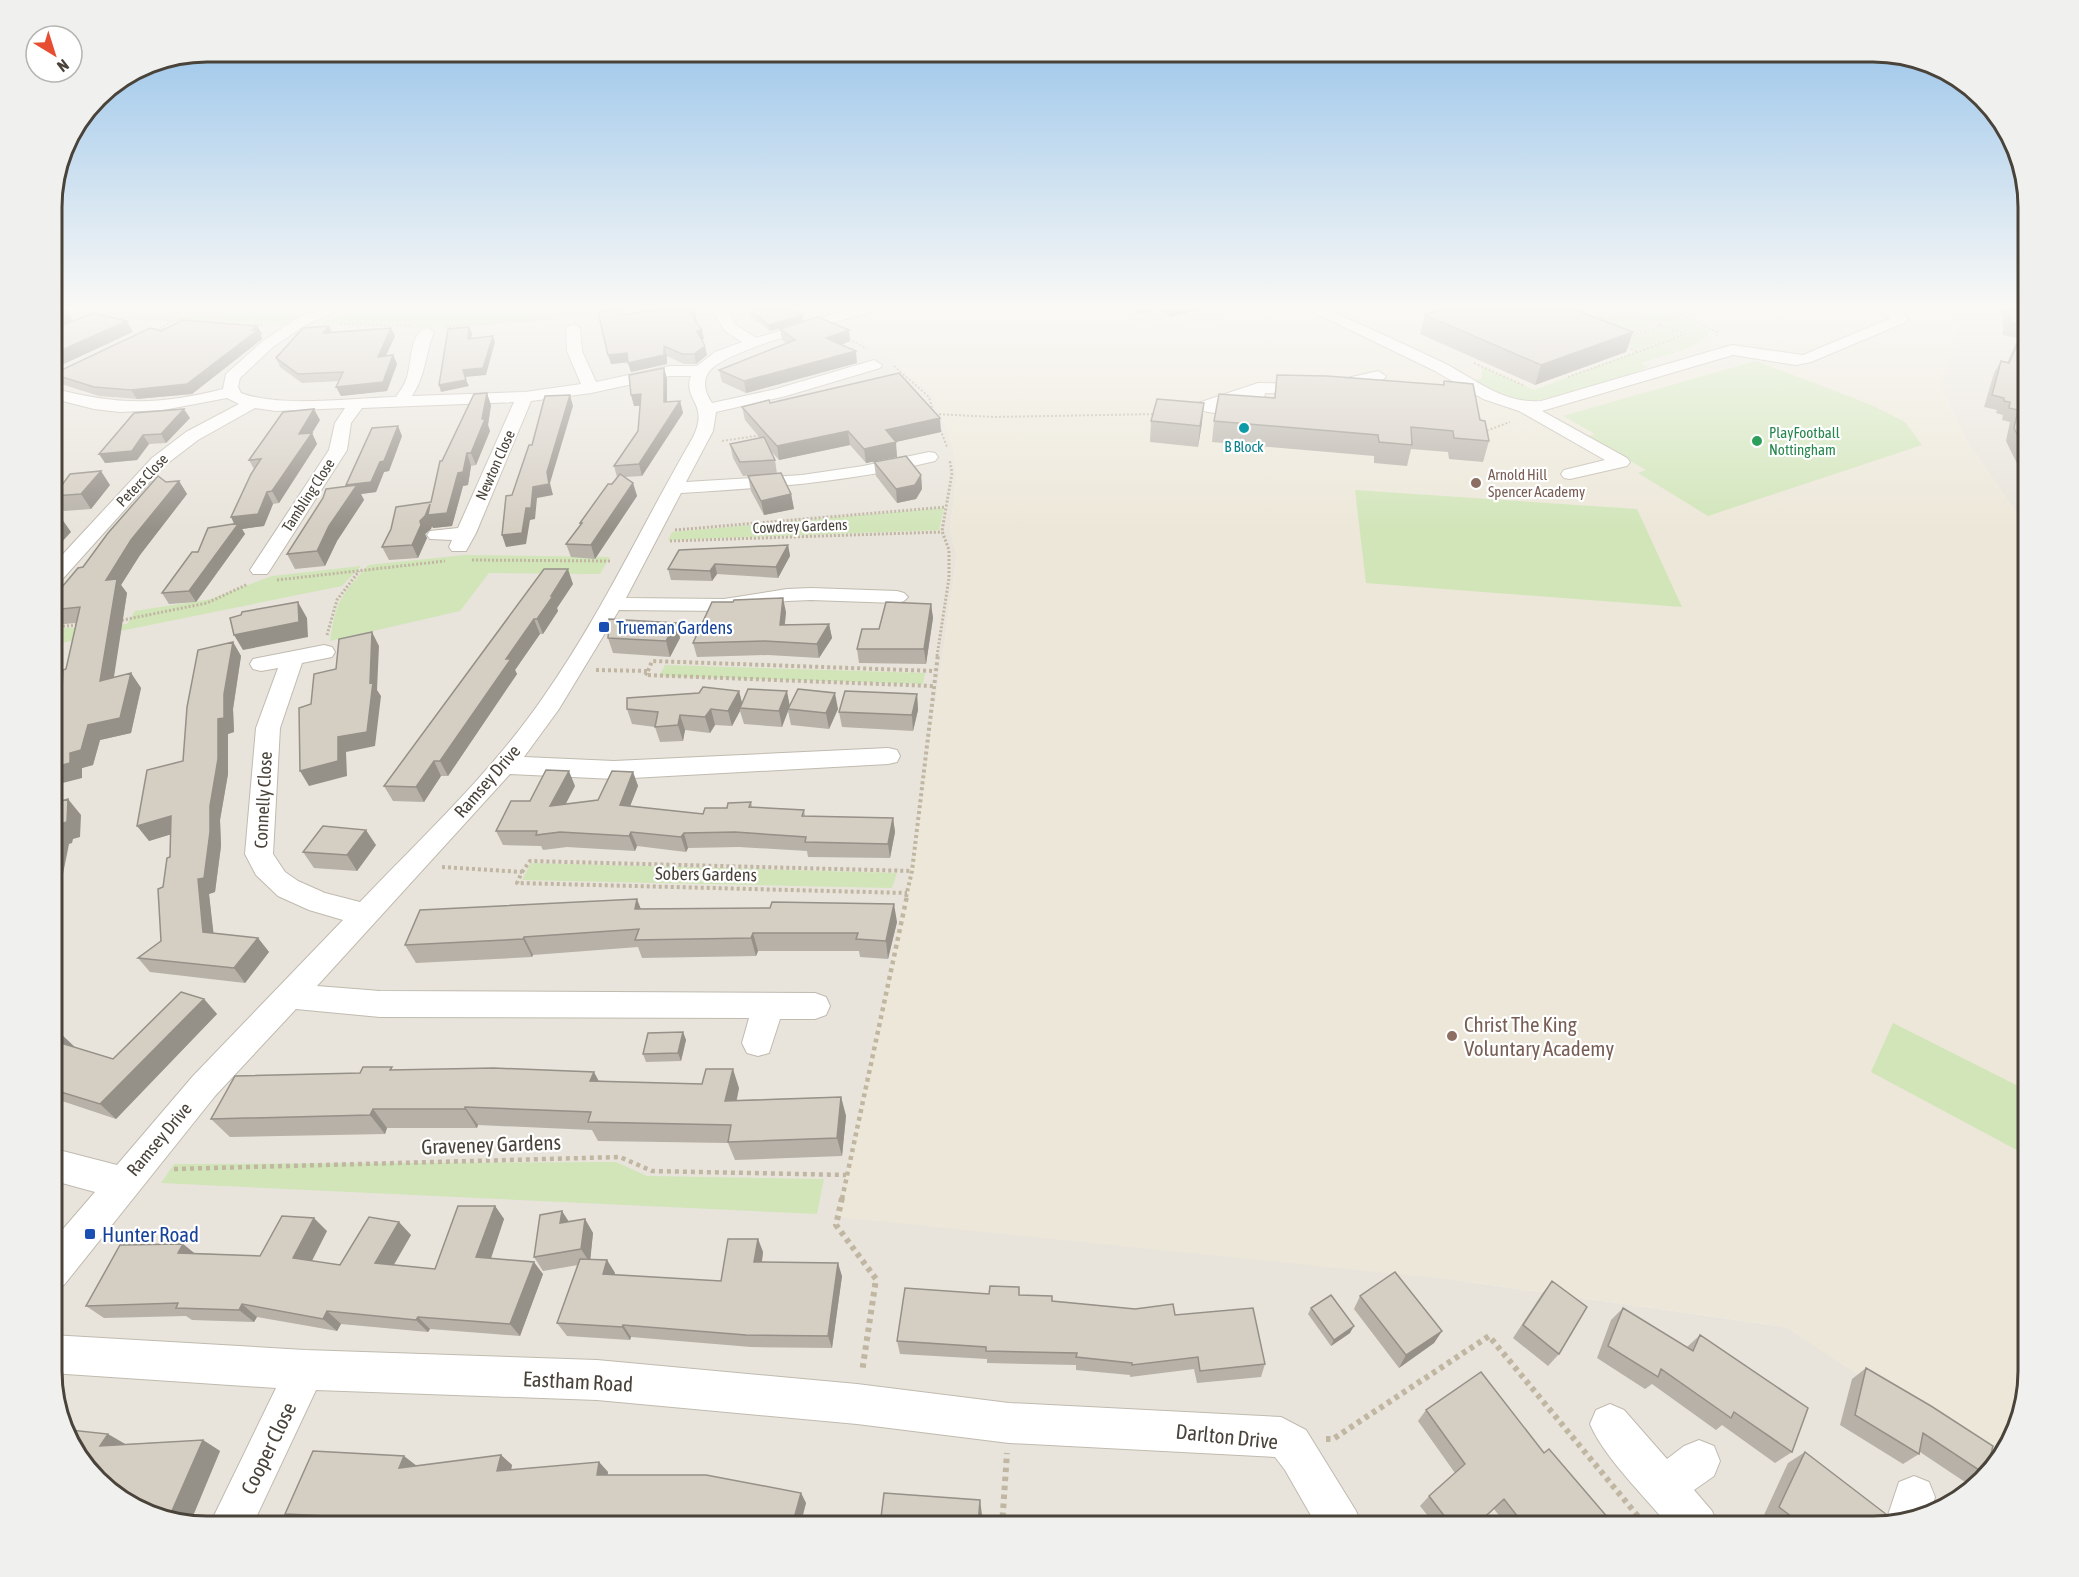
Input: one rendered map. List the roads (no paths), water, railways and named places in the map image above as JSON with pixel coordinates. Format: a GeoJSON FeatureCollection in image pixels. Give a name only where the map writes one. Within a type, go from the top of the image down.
{"type":"FeatureCollection","features":[{"type":"Feature","properties":{"kind":"street"},"geometry":{"type":"LineString","coordinates":[[230,383],[232,392],[241,400],[276,406],[525,397],[615,383]]}},
{"type":"Feature","properties":{"kind":"street"},"geometry":{"type":"LineString","coordinates":[[401,401],[413,383]]}},
{"type":"Feature","properties":{"kind":"street"},"geometry":{"type":"LineString","coordinates":[[588,383],[591,388]]}},
{"type":"Feature","properties":{"kind":"street"},"geometry":{"type":"LineString","coordinates":[[697,383],[696,387],[708,409],[780,393],[812,383]]}},
{"type":"Feature","properties":{"kind":"street"},"geometry":{"type":"LineString","coordinates":[[1258,388],[1321,389],[1349,383]]}},
{"type":"Feature","properties":{"kind":"street"},"geometry":{"type":"LineString","coordinates":[[1465,383],[1504,403],[1525,408],[1561,428],[1621,462],[1572,464],[1561,428]]}},
{"type":"Feature","properties":{"kind":"street"},"geometry":{"type":"LineString","coordinates":[[1525,408],[1542,406],[1621,383]]}},
{"type":"Feature","properties":{"kind":"street"},"geometry":{"type":"LineString","coordinates":[[1445,388],[1478,391]]}},
{"type":"Feature","properties":{"kind":"street"},"geometry":{"type":"LineString","coordinates":[[62,396],[108,406],[145,407],[232,392]]}},
{"type":"Feature","properties":{"kind":"street","name":"Newton Close"},"geometry":{"type":"LineString","coordinates":[[437,535],[459,547],[525,397]]}},
{"type":"Feature","properties":{"kind":"street"},"geometry":{"type":"LineString","coordinates":[[62,408],[79,400]]}},
{"type":"Feature","properties":{"kind":"street","name":"Peters Close"},"geometry":{"type":"LineString","coordinates":[[62,568],[162,458],[209,425],[252,403]]}},
{"type":"Feature","properties":{"kind":"street","name":"Tambling Close"},"geometry":{"type":"LineString","coordinates":[[242,556],[262,568],[338,450],[343,423],[357,403]]}},
{"type":"Feature","properties":{"kind":"street","name":"Ramsey Drive"},"geometry":{"type":"LineString","coordinates":[[62,1258],[204,1086],[291,996],[504,765],[552,703],[611,604],[633,562],[658,535],[675,488],[707,424],[708,409]]}},
{"type":"Feature","properties":{"kind":"street"},"geometry":{"type":"LineString","coordinates":[[675,488],[802,480],[917,462]]}},
{"type":"Feature","properties":{"kind":"street"},"geometry":{"type":"LineString","coordinates":[[611,604],[724,605],[787,595],[866,604],[897,597]]}},
{"type":"Feature","properties":{"kind":"street"},"geometry":{"type":"LineString","coordinates":[[261,664],[324,652]]}},
{"type":"Feature","properties":{"kind":"street","name":"Connelly Close"},"geometry":{"type":"LineString","coordinates":[[293,657],[268,728],[259,854],[262,865],[287,889],[365,915]]}},
{"type":"Feature","properties":{"kind":"street"},"geometry":{"type":"LineString","coordinates":[[504,765],[614,770],[855,767],[888,756]]}},
{"type":"Feature","properties":{"kind":"street"},"geometry":{"type":"LineString","coordinates":[[291,996],[380,1004],[815,1006]]}},
{"type":"Feature","properties":{"kind":"street"},"geometry":{"type":"LineString","coordinates":[[758,1043],[767,1007]]}},
{"type":"Feature","properties":{"kind":"street"},"geometry":{"type":"LineString","coordinates":[[62,1166],[128,1177]]}},
{"type":"Feature","properties":{"kind":"street","name":"Eastham Road"},"geometry":{"type":"LineString","coordinates":[[62,1355],[305,1370],[597,1380],[857,1404],[1009,1423],[1103,1426]]}},
{"type":"Feature","properties":{"kind":"street","name":"Cooper Close"},"geometry":{"type":"LineString","coordinates":[[235,1516],[305,1370]]}},
{"type":"Feature","properties":{"kind":"street"},"geometry":{"type":"LineString","coordinates":[[1610,1424],[1688,1516]]}},
{"type":"Feature","properties":{"kind":"street","name":"Darlton Drive"},"geometry":{"type":"LineString","coordinates":[[1103,1426],[1281,1437],[1292,1444],[1300,1455],[1335,1516]]}},
{"type":"Feature","properties":{"kind":"street"},"geometry":{"type":"LineString","coordinates":[[1663,1488],[1699,1461]]}},
{"type":"Feature","properties":{"kind":"place","name":"B Block"},"geometry":{"type":"Point","coordinates":[1244,428]}},
{"type":"Feature","properties":{"kind":"place","name":"PlayFootball Nottingham"},"geometry":{"type":"Point","coordinates":[1757,441]}},
{"type":"Feature","properties":{"kind":"place","name":"Arnold Hill Spencer Academy"},"geometry":{"type":"Point","coordinates":[1476,483]}},
{"type":"Feature","properties":{"kind":"place","name":"Trueman Gardens"},"geometry":{"type":"Point","coordinates":[604,627]}},
{"type":"Feature","properties":{"kind":"place","name":"Christ The King Voluntary Academy"},"geometry":{"type":"Point","coordinates":[1452,1036]}},
{"type":"Feature","properties":{"kind":"place","name":"Hunter Road"},"geometry":{"type":"Point","coordinates":[90,1234]}}]}
